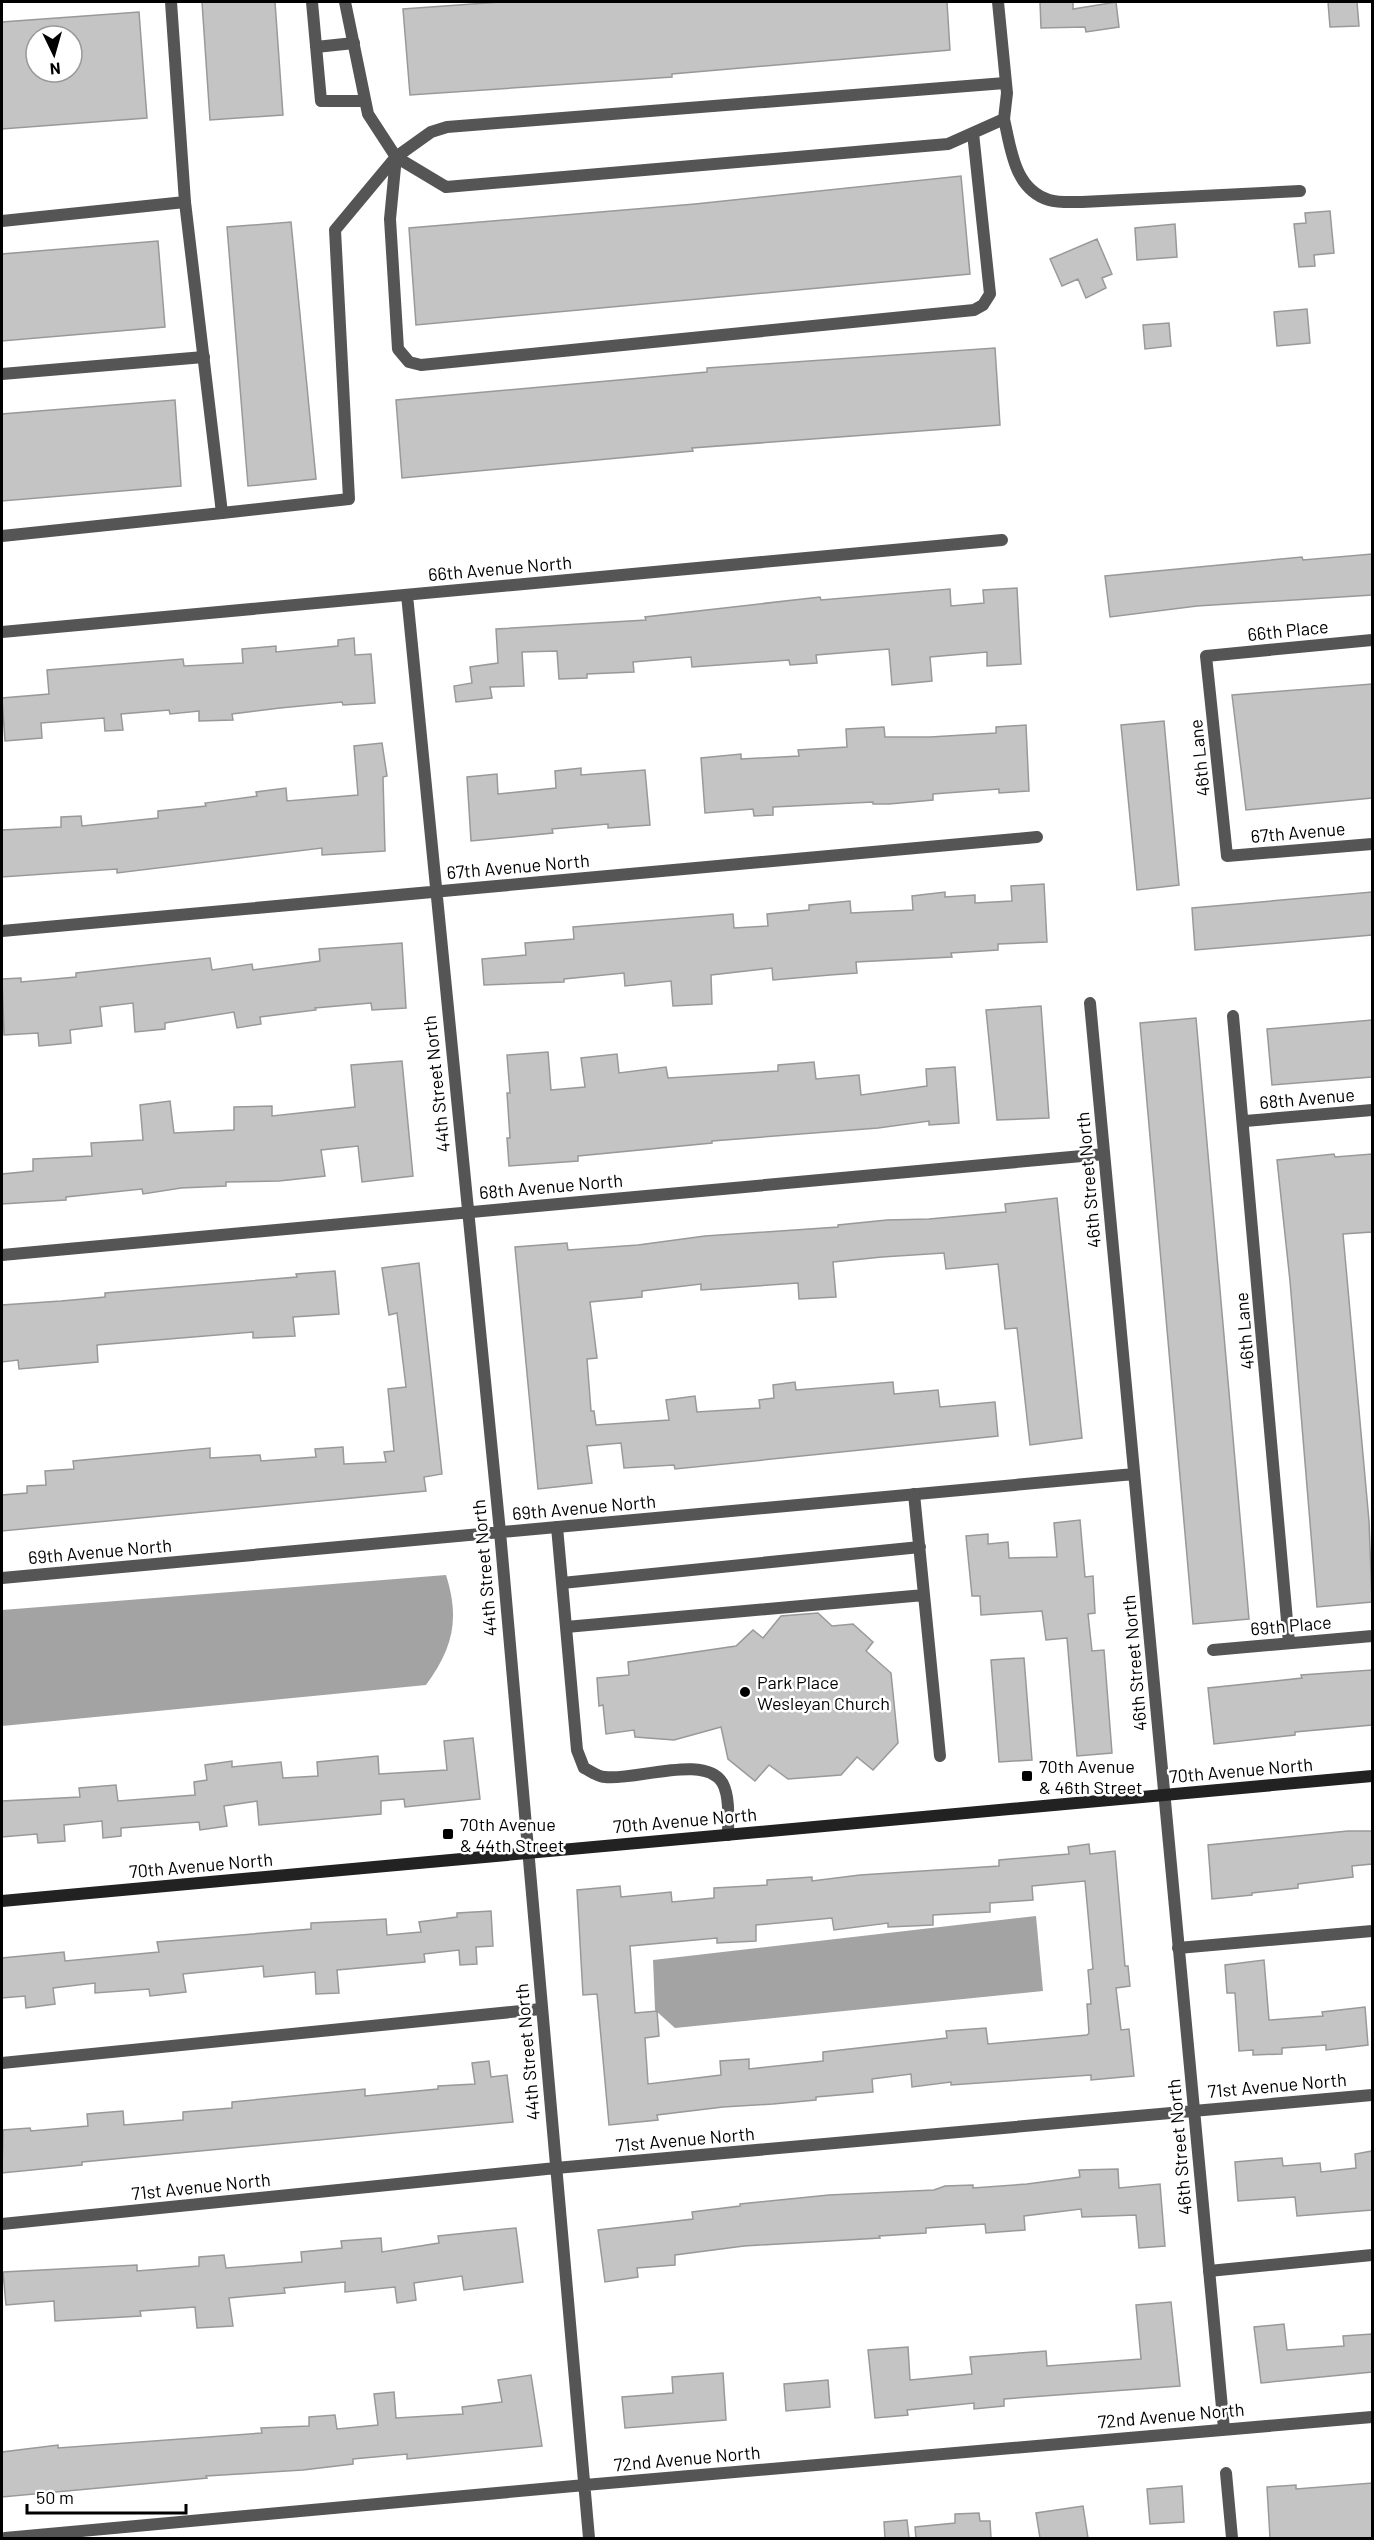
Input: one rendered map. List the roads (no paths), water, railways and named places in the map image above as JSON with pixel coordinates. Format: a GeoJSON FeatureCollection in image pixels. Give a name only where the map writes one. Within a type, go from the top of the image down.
{"type":"FeatureCollection","features":[{"type":"Feature","properties":{"kind":"street"},"geometry":{"type":"LineString","coordinates":[[171,2],[185,202],[222,513]]}},
{"type":"Feature","properties":{"kind":"street"},"geometry":{"type":"LineString","coordinates":[[312,2],[321,101],[365,101]]}},
{"type":"Feature","properties":{"kind":"street"},"geometry":{"type":"LineString","coordinates":[[345,2],[368,114],[396,157],[446,187],[948,144],[1004,119]]}},
{"type":"Feature","properties":{"kind":"street"},"geometry":{"type":"LineString","coordinates":[[998,2],[1005,83],[1004,119],[1016,169],[1030,189],[1050,200],[1082,202],[1300,191]]}},
{"type":"Feature","properties":{"kind":"street"},"geometry":{"type":"LineString","coordinates":[[316,47],[354,43]]}},
{"type":"Feature","properties":{"kind":"street"},"geometry":{"type":"LineString","coordinates":[[2,536],[349,499],[335,230],[396,157],[431,132],[447,127],[1005,83]]}},
{"type":"Feature","properties":{"kind":"street"},"geometry":{"type":"LineString","coordinates":[[396,157],[390,219],[398,348],[409,362],[421,365],[974,310],[983,305],[990,294],[973,133]]}},
{"type":"Feature","properties":{"kind":"street"},"geometry":{"type":"LineString","coordinates":[[2,221],[185,202]]}},
{"type":"Feature","properties":{"kind":"street"},"geometry":{"type":"LineString","coordinates":[[2,374],[204,357]]}},
{"type":"Feature","properties":{"kind":"street","name":"66th Avenue North"},"geometry":{"type":"LineString","coordinates":[[2,632],[1002,540]]}},
{"type":"Feature","properties":{"kind":"street","name":"44th Street North"},"geometry":{"type":"LineString","coordinates":[[407,595],[500,1532],[589,2538]]}},
{"type":"Feature","properties":{"kind":"street","name":"66th Place"},"geometry":{"type":"LineString","coordinates":[[1206,656],[1372,640]]}},
{"type":"Feature","properties":{"kind":"street","name":"46th Lane"},"geometry":{"type":"LineString","coordinates":[[1206,656],[1227,856]]}},
{"type":"Feature","properties":{"kind":"street","name":"67th Avenue North"},"geometry":{"type":"LineString","coordinates":[[2,931],[1037,837]]}},
{"type":"Feature","properties":{"kind":"street","name":"67th Avenue"},"geometry":{"type":"LineString","coordinates":[[1227,856],[1372,844]]}},
{"type":"Feature","properties":{"kind":"street","name":"46th Street North"},"geometry":{"type":"LineString","coordinates":[[1090,1002],[1224,2429]]}},
{"type":"Feature","properties":{"kind":"street","name":"46th Lane"},"geometry":{"type":"LineString","coordinates":[[1233,1016],[1245,1121],[1289,1643]]}},
{"type":"Feature","properties":{"kind":"street","name":"68th Avenue"},"geometry":{"type":"LineString","coordinates":[[1245,1121],[1372,1110]]}},
{"type":"Feature","properties":{"kind":"street","name":"68th Avenue North"},"geometry":{"type":"LineString","coordinates":[[2,1255],[1104,1154]]}},
{"type":"Feature","properties":{"kind":"street","name":"69th Avenue North"},"geometry":{"type":"LineString","coordinates":[[2,1578],[1134,1474]]}},
{"type":"Feature","properties":{"kind":"street"},"geometry":{"type":"LineString","coordinates":[[914,1494],[940,1756]]}},
{"type":"Feature","properties":{"kind":"street"},"geometry":{"type":"LineString","coordinates":[[557,1527],[577,1750],[584,1768],[603,1777],[630,1777],[698,1768],[713,1773],[723,1785],[728,1835]]}},
{"type":"Feature","properties":{"kind":"street"},"geometry":{"type":"LineString","coordinates":[[562,1583],[920,1547]]}},
{"type":"Feature","properties":{"kind":"street"},"geometry":{"type":"LineString","coordinates":[[566,1627],[924,1595]]}},
{"type":"Feature","properties":{"kind":"street","name":"69th Place"},"geometry":{"type":"LineString","coordinates":[[1213,1650],[1372,1636]]}},
{"type":"Feature","properties":{"kind":"street","name":"70th Avenue North"},"geometry":{"type":"LineString","coordinates":[[2,1901],[1372,1776]]}},
{"type":"Feature","properties":{"kind":"street"},"geometry":{"type":"LineString","coordinates":[[1178,1948],[1372,1931]]}},
{"type":"Feature","properties":{"kind":"street"},"geometry":{"type":"LineString","coordinates":[[2,2062],[541,2009]]}},
{"type":"Feature","properties":{"kind":"street","name":"71st Avenue North"},"geometry":{"type":"LineString","coordinates":[[2,2224],[556,2168],[1372,2095]]}},
{"type":"Feature","properties":{"kind":"street"},"geometry":{"type":"LineString","coordinates":[[1209,2271],[1372,2255]]}},
{"type":"Feature","properties":{"kind":"street","name":"72nd Avenue North"},"geometry":{"type":"LineString","coordinates":[[5,2538],[1372,2417]]}},
{"type":"Feature","properties":{"kind":"street"},"geometry":{"type":"LineString","coordinates":[[1226,2473],[1232,2538]]}},
{"type":"Feature","properties":{"kind":"place","name":"Park Place Wesleyan Church"},"geometry":{"type":"Point","coordinates":[745,1692]}},
{"type":"Feature","properties":{"kind":"place","name":"70th Avenue & 46th Street"},"geometry":{"type":"Point","coordinates":[1027,1776]}},
{"type":"Feature","properties":{"kind":"place","name":"70th Avenue & 44th Street"},"geometry":{"type":"Point","coordinates":[448,1834]}}]}
